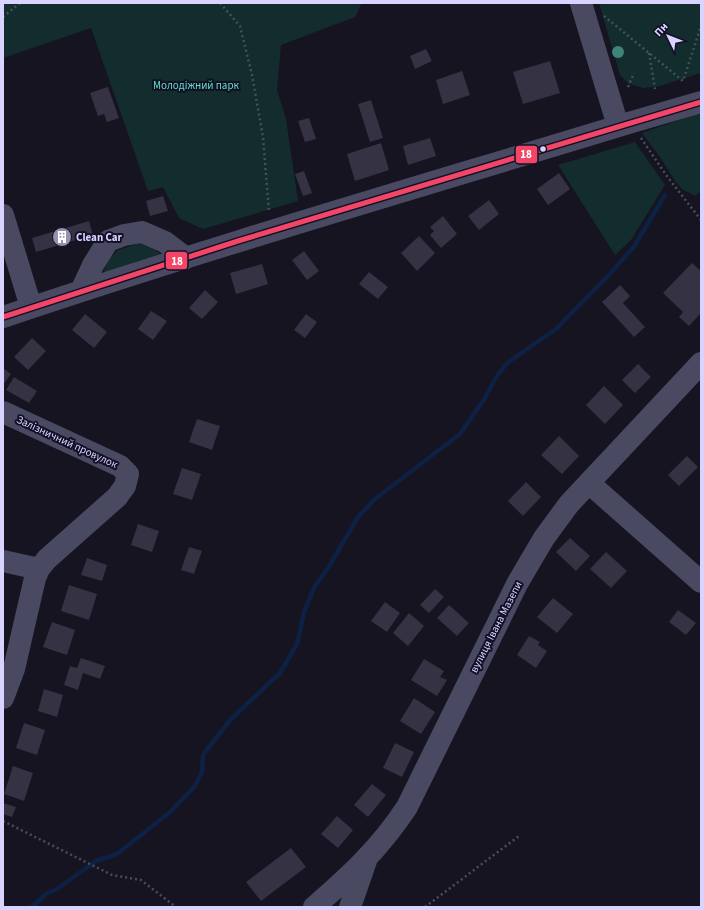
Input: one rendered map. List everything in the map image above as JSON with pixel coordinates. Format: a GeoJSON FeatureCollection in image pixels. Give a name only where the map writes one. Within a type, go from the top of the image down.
{"type":"FeatureCollection","features":[{"type":"Feature","properties":{"kind":"street"},"geometry":{"type":"LineString","coordinates":[[581,3],[618,126]]}},
{"type":"Feature","properties":{"kind":"street"},"geometry":{"type":"LineString","coordinates":[[3,317],[186,258],[701,102]]}},
{"type":"Feature","properties":{"kind":"street"},"geometry":{"type":"LineString","coordinates":[[3,215],[38,305]]}},
{"type":"Feature","properties":{"kind":"street"},"geometry":{"type":"LineString","coordinates":[[81,291],[93,265],[108,241],[124,235],[142,232],[165,242],[186,258]]}},
{"type":"Feature","properties":{"kind":"street"},"geometry":{"type":"LineString","coordinates":[[34,267],[38,305]]}},
{"type":"Feature","properties":{"kind":"street","name":"вулиця Івана Мазепи"},"geometry":{"type":"LineString","coordinates":[[314,907],[345,880],[367,858],[392,830],[407,807],[517,584],[544,538],[569,504],[701,363]]}},
{"type":"Feature","properties":{"kind":"street","name":"Залізничний провулок"},"geometry":{"type":"LineString","coordinates":[[3,412],[120,466],[128,474],[125,486],[117,497],[47,559],[39,569],[35,578],[14,669],[3,698]]}},
{"type":"Feature","properties":{"kind":"street"},"geometry":{"type":"LineString","coordinates":[[589,483],[701,582]]}},
{"type":"Feature","properties":{"kind":"street"},"geometry":{"type":"LineString","coordinates":[[3,561],[39,569]]}},
{"type":"Feature","properties":{"kind":"street"},"geometry":{"type":"LineString","coordinates":[[350,907],[367,858]]}},
{"type":"Feature","properties":{"kind":"path"},"geometry":{"type":"LineString","coordinates":[[3,17],[20,3]]}},
{"type":"Feature","properties":{"kind":"path"},"geometry":{"type":"LineString","coordinates":[[220,3],[240,26],[252,75],[263,137],[269,217]]}},
{"type":"Feature","properties":{"kind":"path"},"geometry":{"type":"LineString","coordinates":[[604,15],[683,82],[701,26]]}},
{"type":"Feature","properties":{"kind":"path"},"geometry":{"type":"LineString","coordinates":[[649,53],[655,89]]}},
{"type":"Feature","properties":{"kind":"path"},"geometry":{"type":"LineString","coordinates":[[628,87],[634,73]]}},
{"type":"Feature","properties":{"kind":"path"},"geometry":{"type":"LineString","coordinates":[[640,137],[666,175],[701,220]]}},
{"type":"Feature","properties":{"kind":"path"},"geometry":{"type":"LineString","coordinates":[[3,821],[112,876],[141,880],[176,907]]}},
{"type":"Feature","properties":{"kind":"path"},"geometry":{"type":"LineString","coordinates":[[425,907],[520,836]]}},
{"type":"Feature","properties":{"kind":"green space","name":"Молодіжний парк"},"geometry":{"type":"Polygon","coordinates":[[[3,3],[362,3],[355,17],[281,45],[277,90],[286,119],[298,201],[203,229],[179,218],[163,187],[148,191],[91,28],[3,58],[3,3]]]}},
{"type":"Feature","properties":{"kind":"green space"},"geometry":{"type":"Polygon","coordinates":[[[599,3],[701,3],[701,73],[660,86],[644,88],[629,84],[620,75],[599,3]]]}},
{"type":"Feature","properties":{"kind":"green space"},"geometry":{"type":"Polygon","coordinates":[[[699,113],[701,115],[701,191],[695,196],[682,189],[675,181],[642,133],[699,113]]]}},
{"type":"Feature","properties":{"kind":"green space"},"geometry":{"type":"Polygon","coordinates":[[[635,142],[665,185],[631,240],[615,255],[558,165],[635,142]]]}},
{"type":"Feature","properties":{"kind":"green space"},"geometry":{"type":"Polygon","coordinates":[[[140,243],[154,249],[163,256],[102,275],[109,259],[118,250],[140,243]]]}},
{"type":"Feature","properties":{"kind":"building"},"geometry":{"type":"Polygon","coordinates":[[[426,49],[432,61],[415,69],[410,56],[426,49]]]}},
{"type":"Feature","properties":{"kind":"building"},"geometry":{"type":"Polygon","coordinates":[[[550,61],[560,93],[523,104],[513,72],[550,61]]]}},
{"type":"Feature","properties":{"kind":"building"},"geometry":{"type":"Polygon","coordinates":[[[462,71],[470,95],[443,104],[436,80],[462,71]]]}},
{"type":"Feature","properties":{"kind":"building"},"geometry":{"type":"Polygon","coordinates":[[[108,87],[119,118],[107,122],[104,114],[98,116],[90,93],[108,87]]]}},
{"type":"Feature","properties":{"kind":"building"},"geometry":{"type":"Polygon","coordinates":[[[371,100],[383,138],[370,142],[358,104],[371,100]]]}},
{"type":"Feature","properties":{"kind":"building"},"geometry":{"type":"Polygon","coordinates":[[[309,118],[316,139],[305,142],[298,121],[309,118]]]}},
{"type":"Feature","properties":{"kind":"building"},"geometry":{"type":"Polygon","coordinates":[[[430,138],[436,156],[408,165],[403,146],[430,138]]]}},
{"type":"Feature","properties":{"kind":"building"},"geometry":{"type":"Polygon","coordinates":[[[381,143],[389,170],[355,181],[347,154],[381,143]]]}},
{"type":"Feature","properties":{"kind":"building"},"geometry":{"type":"Polygon","coordinates":[[[304,171],[312,193],[303,196],[295,174],[304,171]]]}},
{"type":"Feature","properties":{"kind":"building"},"geometry":{"type":"Polygon","coordinates":[[[559,173],[570,189],[548,205],[537,189],[559,173]]]}},
{"type":"Feature","properties":{"kind":"building"},"geometry":{"type":"Polygon","coordinates":[[[163,196],[168,211],[150,216],[146,201],[163,196]]]}},
{"type":"Feature","properties":{"kind":"building"},"geometry":{"type":"Polygon","coordinates":[[[489,200],[499,214],[479,230],[468,216],[489,200]]]}},
{"type":"Feature","properties":{"kind":"building"},"geometry":{"type":"Polygon","coordinates":[[[443,216],[457,234],[441,248],[430,235],[434,231],[430,227],[443,216]]]}},
{"type":"Feature","properties":{"kind":"building","name":"Clean Car"},"geometry":{"type":"Polygon","coordinates":[[[89,221],[93,235],[36,252],[32,238],[89,221]]]}},
{"type":"Feature","properties":{"kind":"building"},"geometry":{"type":"Polygon","coordinates":[[[419,236],[435,253],[417,271],[401,253],[419,236]]]}},
{"type":"Feature","properties":{"kind":"building"},"geometry":{"type":"Polygon","coordinates":[[[304,251],[319,271],[307,280],[292,260],[304,251]]]}},
{"type":"Feature","properties":{"kind":"building"},"geometry":{"type":"Polygon","coordinates":[[[692,263],[701,271],[701,313],[689,326],[679,317],[683,312],[663,293],[692,263]]]}},
{"type":"Feature","properties":{"kind":"building"},"geometry":{"type":"Polygon","coordinates":[[[262,264],[268,284],[236,294],[230,273],[262,264]]]}},
{"type":"Feature","properties":{"kind":"building"},"geometry":{"type":"Polygon","coordinates":[[[369,272],[388,287],[378,299],[359,284],[369,272]]]}},
{"type":"Feature","properties":{"kind":"building"},"geometry":{"type":"Polygon","coordinates":[[[620,285],[630,296],[623,303],[645,327],[634,337],[602,302],[620,285]]]}},
{"type":"Feature","properties":{"kind":"building"},"geometry":{"type":"Polygon","coordinates":[[[205,290],[218,302],[202,319],[189,308],[205,290]]]}},
{"type":"Feature","properties":{"kind":"building"},"geometry":{"type":"Polygon","coordinates":[[[151,311],[167,321],[153,340],[138,329],[151,311]]]}},
{"type":"Feature","properties":{"kind":"building"},"geometry":{"type":"Polygon","coordinates":[[[85,314],[107,332],[94,348],[72,330],[85,314]]]}},
{"type":"Feature","properties":{"kind":"building"},"geometry":{"type":"Polygon","coordinates":[[[306,314],[317,322],[305,338],[294,330],[306,314]]]}},
{"type":"Feature","properties":{"kind":"building"},"geometry":{"type":"Polygon","coordinates":[[[32,338],[46,351],[28,370],[14,357],[32,338]]]}},
{"type":"Feature","properties":{"kind":"building"},"geometry":{"type":"Polygon","coordinates":[[[638,364],[651,377],[635,393],[622,380],[638,364]]]}},
{"type":"Feature","properties":{"kind":"building"},"geometry":{"type":"Polygon","coordinates":[[[3,368],[11,374],[3,385],[3,368]]]}},
{"type":"Feature","properties":{"kind":"building"},"geometry":{"type":"Polygon","coordinates":[[[14,377],[37,391],[29,403],[6,390],[14,377]]]}},
{"type":"Feature","properties":{"kind":"building"},"geometry":{"type":"Polygon","coordinates":[[[604,386],[623,405],[605,424],[586,405],[604,386]]]}},
{"type":"Feature","properties":{"kind":"building"},"geometry":{"type":"Polygon","coordinates":[[[197,419],[220,426],[212,450],[189,442],[197,419]]]}},
{"type":"Feature","properties":{"kind":"building"},"geometry":{"type":"Polygon","coordinates":[[[559,436],[579,456],[562,474],[541,455],[559,436]]]}},
{"type":"Feature","properties":{"kind":"building"},"geometry":{"type":"Polygon","coordinates":[[[687,456],[698,467],[679,486],[668,475],[687,456]]]}},
{"type":"Feature","properties":{"kind":"building"},"geometry":{"type":"Polygon","coordinates":[[[182,468],[201,474],[192,500],[173,494],[182,468]]]}},
{"type":"Feature","properties":{"kind":"building"},"geometry":{"type":"Polygon","coordinates":[[[526,482],[541,497],[523,516],[508,501],[526,482]]]}},
{"type":"Feature","properties":{"kind":"building"},"geometry":{"type":"Polygon","coordinates":[[[138,524],[159,531],[152,552],[131,545],[138,524]]]}},
{"type":"Feature","properties":{"kind":"building"},"geometry":{"type":"Polygon","coordinates":[[[570,538],[590,556],[576,571],[556,552],[570,538]]]}},
{"type":"Feature","properties":{"kind":"building"},"geometry":{"type":"Polygon","coordinates":[[[189,547],[202,551],[194,574],[181,570],[189,547]]]}},
{"type":"Feature","properties":{"kind":"building"},"geometry":{"type":"Polygon","coordinates":[[[606,552],[627,571],[611,588],[590,569],[606,552]]]}},
{"type":"Feature","properties":{"kind":"building"},"geometry":{"type":"Polygon","coordinates":[[[87,558],[107,565],[102,581],[81,575],[87,558]]]}},
{"type":"Feature","properties":{"kind":"building"},"geometry":{"type":"Polygon","coordinates":[[[69,585],[97,594],[89,620],[61,611],[69,585]]]}},
{"type":"Feature","properties":{"kind":"building"},"geometry":{"type":"Polygon","coordinates":[[[435,589],[444,597],[429,613],[420,605],[435,589]]]}},
{"type":"Feature","properties":{"kind":"building"},"geometry":{"type":"Polygon","coordinates":[[[553,598],[573,614],[557,633],[537,617],[553,598]]]}},
{"type":"Feature","properties":{"kind":"building"},"geometry":{"type":"Polygon","coordinates":[[[385,602],[400,613],[387,632],[371,621],[385,602]]]}},
{"type":"Feature","properties":{"kind":"building"},"geometry":{"type":"Polygon","coordinates":[[[449,605],[469,623],[457,636],[437,618],[449,605]]]}},
{"type":"Feature","properties":{"kind":"building"},"geometry":{"type":"Polygon","coordinates":[[[678,610],[696,623],[686,635],[669,622],[678,610]]]}},
{"type":"Feature","properties":{"kind":"building"},"geometry":{"type":"Polygon","coordinates":[[[409,613],[424,626],[408,646],[393,633],[409,613]]]}},
{"type":"Feature","properties":{"kind":"building"},"geometry":{"type":"Polygon","coordinates":[[[52,622],[75,630],[67,655],[43,647],[52,622]]]}},
{"type":"Feature","properties":{"kind":"building"},"geometry":{"type":"Polygon","coordinates":[[[529,636],[540,642],[538,645],[547,651],[536,668],[517,655],[529,636]]]}},
{"type":"Feature","properties":{"kind":"building"},"geometry":{"type":"Polygon","coordinates":[[[81,658],[105,666],[100,679],[83,673],[78,690],[64,685],[70,666],[77,668],[81,658]]]}},
{"type":"Feature","properties":{"kind":"building"},"geometry":{"type":"Polygon","coordinates":[[[424,659],[444,671],[440,677],[447,680],[437,696],[411,680],[424,659]]]}},
{"type":"Feature","properties":{"kind":"building"},"geometry":{"type":"Polygon","coordinates":[[[44,689],[63,695],[57,717],[38,711],[44,689]]]}},
{"type":"Feature","properties":{"kind":"building"},"geometry":{"type":"Polygon","coordinates":[[[414,698],[435,712],[421,734],[400,721],[414,698]]]}},
{"type":"Feature","properties":{"kind":"building"},"geometry":{"type":"Polygon","coordinates":[[[24,723],[45,730],[37,755],[16,748],[24,723]]]}},
{"type":"Feature","properties":{"kind":"building"},"geometry":{"type":"Polygon","coordinates":[[[395,743],[414,752],[402,777],[383,768],[395,743]]]}},
{"type":"Feature","properties":{"kind":"building"},"geometry":{"type":"Polygon","coordinates":[[[13,766],[33,773],[24,801],[4,794],[13,766]]]}},
{"type":"Feature","properties":{"kind":"building"},"geometry":{"type":"Polygon","coordinates":[[[372,784],[386,795],[368,817],[354,805],[372,784]]]}},
{"type":"Feature","properties":{"kind":"building"},"geometry":{"type":"Polygon","coordinates":[[[3,803],[16,807],[12,817],[3,814],[3,803]]]}},
{"type":"Feature","properties":{"kind":"building"},"geometry":{"type":"Polygon","coordinates":[[[337,816],[353,830],[338,848],[321,834],[337,816]]]}},
{"type":"Feature","properties":{"kind":"building"},"geometry":{"type":"Polygon","coordinates":[[[291,848],[306,867],[261,901],[246,882],[291,848]]]}},
{"type":"Feature","properties":{"kind":"waterway"},"geometry":{"type":"LineString","coordinates":[[32,907],[46,894],[57,889],[96,861],[117,854],[169,813],[195,786],[202,772],[203,756],[205,752],[231,719],[280,673],[297,644],[305,609],[315,586],[328,568],[358,517],[375,499],[460,434],[507,363],[556,329],[605,279],[633,248],[665,195]]}},
{"type":"Feature","properties":{"kind":"transit line","name":"18"},"geometry":{"type":"LineString","coordinates":[[3,317],[238,241],[701,102]]}},
{"type":"Feature","properties":{"kind":"place","name":"Clean Car"},"geometry":{"type":"Point","coordinates":[62,237]}}]}
